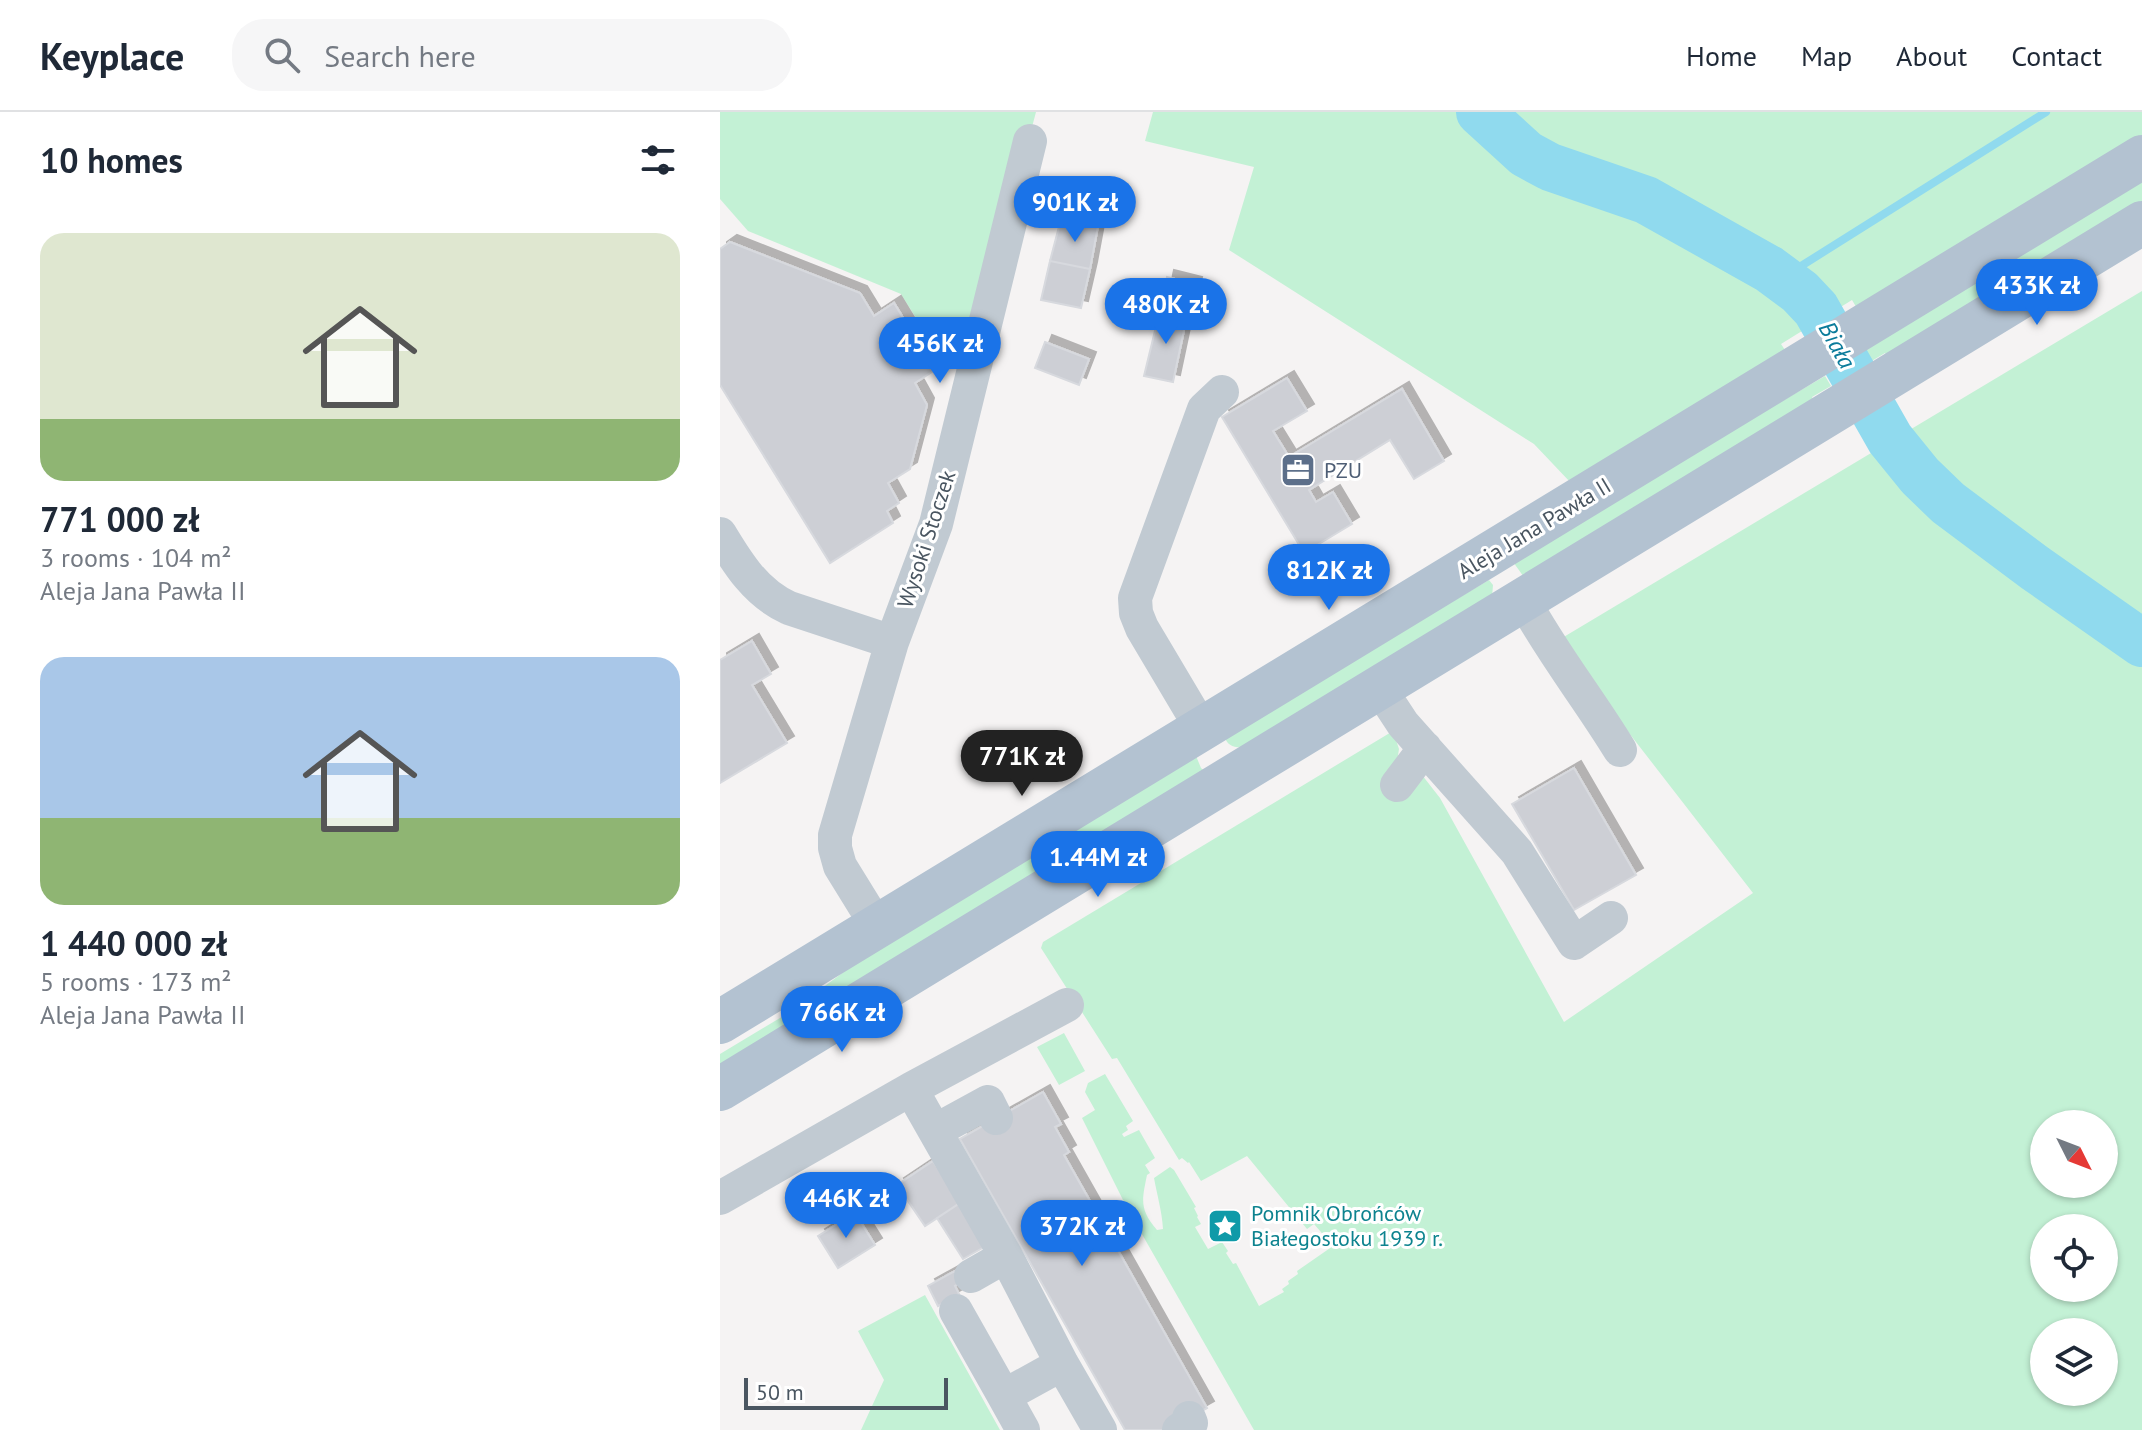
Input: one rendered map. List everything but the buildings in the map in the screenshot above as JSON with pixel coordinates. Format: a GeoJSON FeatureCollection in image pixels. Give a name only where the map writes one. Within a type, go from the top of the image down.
{"type":"FeatureCollection","features":[{"type":"Feature","properties":{"kind":"main road","name":"Aleja Jana Pawła II"},"geometry":{"type":"LineString","coordinates":[[720,1022],[2142,157]]}},
{"type":"Feature","properties":{"kind":"main road"},"geometry":{"type":"LineString","coordinates":[[720,1089],[2142,223]]}},
{"type":"Feature","properties":{"kind":"main road"},"geometry":{"type":"LineString","coordinates":[[1492,553],[1524,601]]}},
{"type":"Feature","properties":{"kind":"main road"},"geometry":{"type":"LineString","coordinates":[[1202,729],[1233,778]]}},
{"type":"Feature","properties":{"kind":"street","name":"Wysoki Stoczek"},"geometry":{"type":"LineString","coordinates":[[877,926],[840,866],[835,835],[892,642],[936,524],[1030,141]]}},
{"type":"Feature","properties":{"kind":"street"},"geometry":{"type":"LineString","coordinates":[[1202,729],[1142,628],[1136,613],[1135,598],[1204,409],[1222,392]]}},
{"type":"Feature","properties":{"kind":"street"},"geometry":{"type":"LineString","coordinates":[[720,534],[736,562],[773,601],[892,642]]}},
{"type":"Feature","properties":{"kind":"street"},"geometry":{"type":"LineString","coordinates":[[1524,601],[1541,633],[1620,750]]}},
{"type":"Feature","properties":{"kind":"street"},"geometry":{"type":"LineString","coordinates":[[1380,689],[1403,724],[1517,852],[1574,943],[1611,918]]}},
{"type":"Feature","properties":{"kind":"street"},"geometry":{"type":"LineString","coordinates":[[1397,785],[1425,748]]}},
{"type":"Feature","properties":{"kind":"street"},"geometry":{"type":"LineString","coordinates":[[720,1198],[911,1089],[1067,1005]]}},
{"type":"Feature","properties":{"kind":"street"},"geometry":{"type":"LineString","coordinates":[[911,1089],[1100,1430]]}},
{"type":"Feature","properties":{"kind":"street"},"geometry":{"type":"LineString","coordinates":[[935,1131],[988,1102],[996,1118]]}},
{"type":"Feature","properties":{"kind":"street"},"geometry":{"type":"LineString","coordinates":[[971,1276],[1006,1256]]}},
{"type":"Feature","properties":{"kind":"street"},"geometry":{"type":"LineString","coordinates":[[956,1311],[1023,1430]]}},
{"type":"Feature","properties":{"kind":"street"},"geometry":{"type":"LineString","coordinates":[[1004,1396],[1062,1364]]}},
{"type":"Feature","properties":{"kind":"green space"},"geometry":{"type":"Polygon","coordinates":[[[720,112],[1036,112],[967,372],[946,366],[901,294],[748,231],[720,199],[720,112]]]}},
{"type":"Feature","properties":{"kind":"green space"},"geometry":{"type":"Polygon","coordinates":[[[1153,112],[2142,112],[2142,138],[1858,310],[1852,300],[1781,344],[1787,353],[1571,483],[1534,444],[1229,250],[1254,167],[1145,141],[1153,112]]]}},
{"type":"Feature","properties":{"kind":"green space"},"geometry":{"type":"Polygon","coordinates":[[[2142,175],[2142,206],[1889,360],[1885,353],[1865,365],[1858,355],[2142,175]]]}},
{"type":"Feature","properties":{"kind":"green space"},"geometry":{"type":"Polygon","coordinates":[[[2142,291],[2142,1430],[1254,1430],[1127,1208],[1082,1118],[1095,1110],[1085,1092],[1088,1083],[1105,1074],[1133,1121],[1122,1134],[1124,1137],[1139,1130],[1155,1158],[1145,1165],[1150,1173],[1147,1175],[1143,1204],[1151,1223],[1157,1230],[1163,1229],[1154,1178],[1170,1167],[1196,1207],[1201,1224],[1195,1227],[1208,1249],[1222,1242],[1259,1306],[1284,1292],[1282,1289],[1298,1274],[1297,1271],[1333,1246],[1314,1224],[1307,1229],[1247,1156],[1201,1181],[1189,1162],[1182,1158],[1179,1160],[1117,1058],[1112,1059],[1041,948],[1043,942],[1393,731],[1399,749],[1396,768],[1422,775],[1440,798],[1564,1022],[1753,893],[1605,702],[1562,638],[2142,291]]]}},
{"type":"Feature","properties":{"kind":"green space"},"geometry":{"type":"Polygon","coordinates":[[[1825,376],[1831,386],[1812,397],[1815,404],[1526,580],[1511,559],[1825,376]]]}},
{"type":"Feature","properties":{"kind":"green space"},"geometry":{"type":"Polygon","coordinates":[[[1489,580],[1493,585],[1492,597],[1246,747],[1235,747],[1227,742],[1224,735],[1489,580]]]}},
{"type":"Feature","properties":{"kind":"green space"},"geometry":{"type":"Polygon","coordinates":[[[1194,751],[1201,768],[1208,774],[720,1069],[720,1054],[790,1012],[849,968],[1194,751]]]}},
{"type":"Feature","properties":{"kind":"green space"},"geometry":{"type":"Polygon","coordinates":[[[1064,1033],[1085,1071],[1059,1085],[1037,1047],[1064,1033]]]}},
{"type":"Feature","properties":{"kind":"green space"},"geometry":{"type":"Polygon","coordinates":[[[925,1295],[1000,1430],[861,1430],[884,1380],[858,1331],[925,1295]]]}},
{"type":"Feature","properties":{"kind":"waterway","name":"Biała"},"geometry":{"type":"LineString","coordinates":[[1480,112],[1526,154],[1550,167],[1646,200],[1769,269],[1800,292],[1816,309],[1890,439],[1920,476],[1948,503],[2142,643]]}},
{"type":"Feature","properties":{"kind":"waterway"},"geometry":{"type":"LineString","coordinates":[[1782,278],[2046,112]]}},
{"type":"Feature","properties":{"kind":"place","name":"PZU"},"geometry":{"type":"Point","coordinates":[1298,470]}},
{"type":"Feature","properties":{"kind":"place","name":"Pomnik Obrońców Białegostoku 1939 r."},"geometry":{"type":"Point","coordinates":[1225,1226]}}]}
